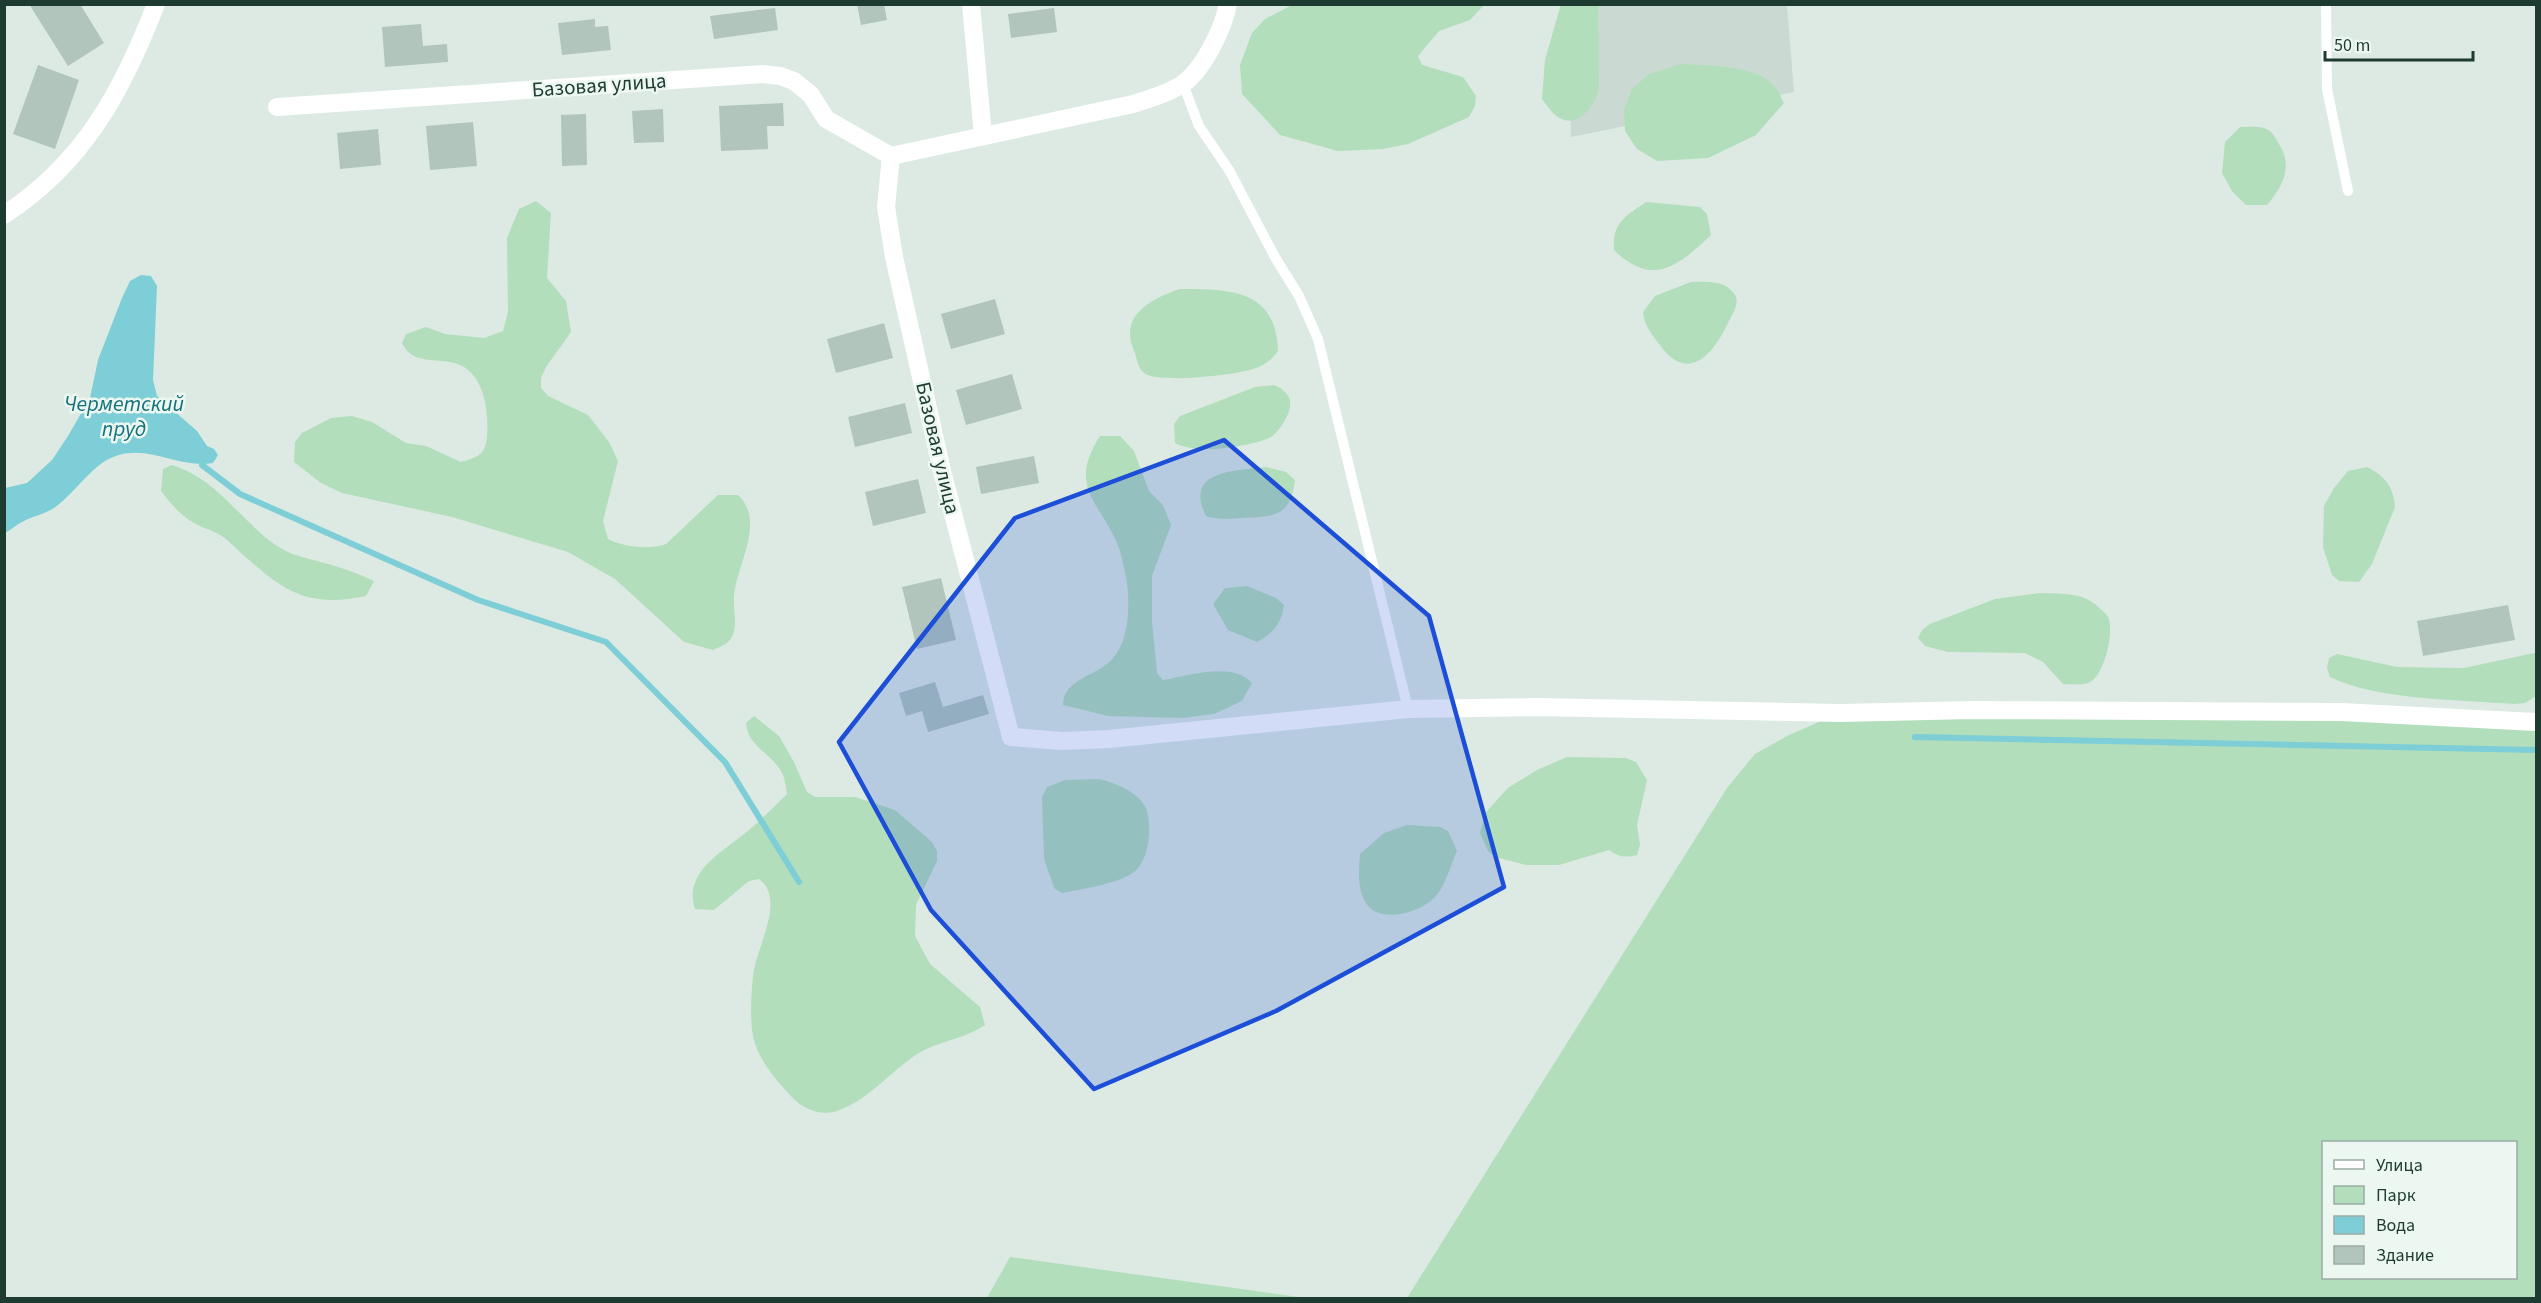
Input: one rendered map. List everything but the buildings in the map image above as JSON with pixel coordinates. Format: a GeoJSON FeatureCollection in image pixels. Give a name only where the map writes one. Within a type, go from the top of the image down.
{"type":"FeatureCollection","features":[{"type":"Feature","properties":{"kind":"street"},"geometry":{"type":"LineString","coordinates":[[4,215],[26,200],[74,157],[98,124],[137,54],[156,4]]}},
{"type":"Feature","properties":{"kind":"street"},"geometry":{"type":"LineString","coordinates":[[971,4],[983,136]]}},
{"type":"Feature","properties":{"kind":"street"},"geometry":{"type":"LineString","coordinates":[[891,156],[1133,104],[1183,84],[1212,47],[1223,24],[1228,4]]}},
{"type":"Feature","properties":{"kind":"street","name":"Базовая улица"},"geometry":{"type":"LineString","coordinates":[[278,107],[763,74],[794,81],[811,95],[826,119],[891,156],[886,207],[894,257],[942,471],[1011,737],[1062,741],[1109,739],[1408,709]]}},
{"type":"Feature","properties":{"kind":"street"},"geometry":{"type":"LineString","coordinates":[[1408,709],[1536,707],[1840,713],[1972,710],[2330,712],[2536,722]]}},
{"type":"Feature","properties":{"kind":"lane"},"geometry":{"type":"LineString","coordinates":[[2326,4],[2327,89],[2348,191]]}},
{"type":"Feature","properties":{"kind":"lane"},"geometry":{"type":"LineString","coordinates":[[1183,84],[1199,126],[1229,170],[1276,259],[1299,296],[1318,339],[1408,709]]}},
{"type":"Feature","properties":{"kind":"highlighted area"},"geometry":{"type":"Polygon","coordinates":[[[1224,440],[1429,616],[1504,887],[1276,1011],[1094,1089],[931,910],[839,742],[1015,518],[1224,440]]]}},
{"type":"Feature","properties":{"kind":"shaded area"},"geometry":{"type":"Polygon","coordinates":[[[1568,5],[1787,5],[1794,92],[1571,137],[1568,5]]]}},
{"type":"Feature","properties":{"kind":"green space"},"geometry":{"type":"Polygon","coordinates":[[[1561,4],[1598,5],[1599,88],[1589,110],[1569,121],[1554,114],[1542,99],[1545,60],[1561,4]]]}},
{"type":"Feature","properties":{"kind":"green space"},"geometry":{"type":"Polygon","coordinates":[[[1292,5],[1484,5],[1470,20],[1439,31],[1418,56],[1422,65],[1463,77],[1476,96],[1475,106],[1469,117],[1408,144],[1383,149],[1338,151],[1280,135],[1242,94],[1240,65],[1252,33],[1265,19],[1292,5]]]}},
{"type":"Feature","properties":{"kind":"green space"},"geometry":{"type":"Polygon","coordinates":[[[1681,64],[1718,66],[1757,74],[1767,79],[1775,87],[1784,103],[1756,135],[1708,158],[1657,161],[1637,149],[1625,131],[1624,110],[1632,89],[1649,74],[1681,64]]]}},
{"type":"Feature","properties":{"kind":"green space"},"geometry":{"type":"Polygon","coordinates":[[[2240,127],[2258,127],[2269,130],[2285,158],[2286,167],[2282,182],[2267,205],[2246,205],[2232,191],[2222,173],[2225,142],[2240,127]]]}},
{"type":"Feature","properties":{"kind":"green space"},"geometry":{"type":"Polygon","coordinates":[[[536,201],[551,213],[547,278],[566,301],[571,332],[546,367],[541,378],[541,388],[548,396],[588,415],[609,442],[618,461],[603,521],[608,539],[637,547],[660,546],[666,544],[718,495],[738,495],[746,505],[750,517],[750,530],[734,596],[734,632],[729,642],[713,650],[684,642],[615,579],[568,552],[452,517],[342,493],[321,483],[294,462],[295,442],[302,433],[331,418],[352,416],[372,422],[406,443],[426,446],[461,462],[483,451],[487,426],[486,405],[475,377],[468,370],[452,362],[428,360],[413,355],[402,343],[406,334],[426,327],[445,334],[484,338],[503,331],[508,312],[507,238],[519,209],[536,201]]]}},
{"type":"Feature","properties":{"kind":"green space"},"geometry":{"type":"Polygon","coordinates":[[[1646,202],[1700,207],[1707,214],[1711,235],[1687,256],[1665,268],[1653,270],[1628,262],[1614,250],[1615,233],[1618,226],[1632,211],[1646,202]]]}},
{"type":"Feature","properties":{"kind":"green space"},"geometry":{"type":"Polygon","coordinates":[[[1691,282],[1712,282],[1722,285],[1732,291],[1737,300],[1733,314],[1715,346],[1707,355],[1689,364],[1670,356],[1659,344],[1648,329],[1643,312],[1655,296],[1691,282]]]}},
{"type":"Feature","properties":{"kind":"green space"},"geometry":{"type":"Polygon","coordinates":[[[1180,289],[1232,292],[1259,304],[1269,315],[1275,331],[1278,351],[1260,366],[1230,374],[1164,378],[1144,373],[1139,366],[1131,342],[1131,326],[1134,318],[1147,305],[1163,295],[1180,289]]]}},
{"type":"Feature","properties":{"kind":"green space"},"geometry":{"type":"Polygon","coordinates":[[[1274,385],[1285,392],[1290,405],[1284,422],[1270,438],[1221,449],[1195,449],[1175,443],[1174,424],[1180,416],[1255,387],[1274,385]]]}},
{"type":"Feature","properties":{"kind":"green space"},"geometry":{"type":"Polygon","coordinates":[[[1100,436],[1120,436],[1134,451],[1149,491],[1163,505],[1171,525],[1152,576],[1152,621],[1157,673],[1163,680],[1222,671],[1243,676],[1252,683],[1242,701],[1214,714],[1183,718],[1108,716],[1063,705],[1065,696],[1075,683],[1113,658],[1125,635],[1128,593],[1119,548],[1090,495],[1087,483],[1086,470],[1090,454],[1100,436]]]}},
{"type":"Feature","properties":{"kind":"green space"},"geometry":{"type":"Polygon","coordinates":[[[172,465],[190,472],[205,482],[257,530],[286,551],[374,581],[366,596],[330,600],[315,599],[276,582],[224,537],[197,525],[172,505],[161,491],[163,469],[172,465]]]}},
{"type":"Feature","properties":{"kind":"green space"},"geometry":{"type":"Polygon","coordinates":[[[1266,467],[1286,472],[1295,480],[1293,492],[1285,508],[1273,515],[1264,516],[1224,519],[1206,516],[1201,501],[1201,490],[1207,481],[1227,472],[1266,467]]]}},
{"type":"Feature","properties":{"kind":"green space"},"geometry":{"type":"Polygon","coordinates":[[[2367,467],[2387,483],[2395,507],[2372,564],[2359,582],[2339,581],[2332,575],[2323,547],[2324,506],[2334,488],[2348,471],[2367,467]]]}},
{"type":"Feature","properties":{"kind":"green space"},"geometry":{"type":"Polygon","coordinates":[[[1247,586],[1276,598],[1284,605],[1281,618],[1275,628],[1257,642],[1228,630],[1213,604],[1225,588],[1247,586]]]}},
{"type":"Feature","properties":{"kind":"green space"},"geometry":{"type":"Polygon","coordinates":[[[2040,593],[2082,597],[2095,604],[2108,617],[2110,632],[2107,652],[2100,671],[2090,682],[2063,684],[2043,662],[2025,653],[1948,652],[1925,646],[1918,638],[1922,630],[1930,624],[1995,599],[2040,593]]]}},
{"type":"Feature","properties":{"kind":"green space"},"geometry":{"type":"Polygon","coordinates":[[[2536,653],[2536,696],[2525,703],[2515,704],[2395,695],[2349,685],[2330,677],[2327,668],[2329,658],[2337,654],[2397,667],[2464,668],[2536,653]]]}},
{"type":"Feature","properties":{"kind":"green space"},"geometry":{"type":"Polygon","coordinates":[[[1840,713],[2536,722],[2536,1298],[1407,1298],[1727,788],[1755,754],[1789,735],[1840,713]]]}},
{"type":"Feature","properties":{"kind":"green space"},"geometry":{"type":"Polygon","coordinates":[[[754,716],[779,736],[807,792],[815,797],[855,797],[895,810],[932,842],[937,851],[937,861],[916,905],[915,936],[930,964],[980,1007],[985,1025],[971,1033],[926,1049],[850,1106],[830,1113],[810,1110],[793,1099],[767,1068],[755,1044],[751,1022],[753,977],[770,912],[767,888],[759,879],[749,881],[714,910],[695,909],[693,896],[695,883],[708,863],[754,826],[787,794],[784,777],[779,768],[756,745],[748,732],[746,723],[754,716]]]}},
{"type":"Feature","properties":{"kind":"green space"},"geometry":{"type":"Polygon","coordinates":[[[1567,757],[1626,758],[1636,762],[1647,780],[1637,825],[1640,845],[1637,855],[1622,856],[1609,850],[1559,865],[1526,865],[1495,857],[1488,851],[1480,833],[1486,812],[1508,788],[1537,770],[1567,757]]]}},
{"type":"Feature","properties":{"kind":"green space"},"geometry":{"type":"Polygon","coordinates":[[[1099,779],[1123,787],[1143,803],[1149,829],[1144,859],[1134,872],[1119,880],[1062,893],[1054,888],[1044,859],[1042,797],[1047,787],[1065,780],[1099,779]]]}},
{"type":"Feature","properties":{"kind":"green space"},"geometry":{"type":"Polygon","coordinates":[[[1407,825],[1440,827],[1448,831],[1457,851],[1442,887],[1428,903],[1399,914],[1378,913],[1364,900],[1360,889],[1360,854],[1384,833],[1407,825]]]}},
{"type":"Feature","properties":{"kind":"green space"},"geometry":{"type":"Polygon","coordinates":[[[1010,1257],[1306,1298],[987,1298],[1010,1257]]]}},
{"type":"Feature","properties":{"kind":"water","name":"Черметский пруд"},"geometry":{"type":"Polygon","coordinates":[[[141,275],[151,276],[157,286],[153,380],[157,396],[197,431],[207,446],[214,449],[218,455],[213,463],[201,464],[180,462],[141,453],[119,455],[108,459],[54,508],[21,522],[5,533],[5,488],[27,483],[52,460],[68,436],[90,398],[98,360],[122,298],[130,281],[141,275]]]}},
{"type":"Feature","properties":{"kind":"waterway"},"geometry":{"type":"LineString","coordinates":[[202,465],[240,494],[478,600],[606,642],[725,762],[799,882]]}},
{"type":"Feature","properties":{"kind":"waterway"},"geometry":{"type":"LineString","coordinates":[[1915,737],[2536,750]]}}]}
